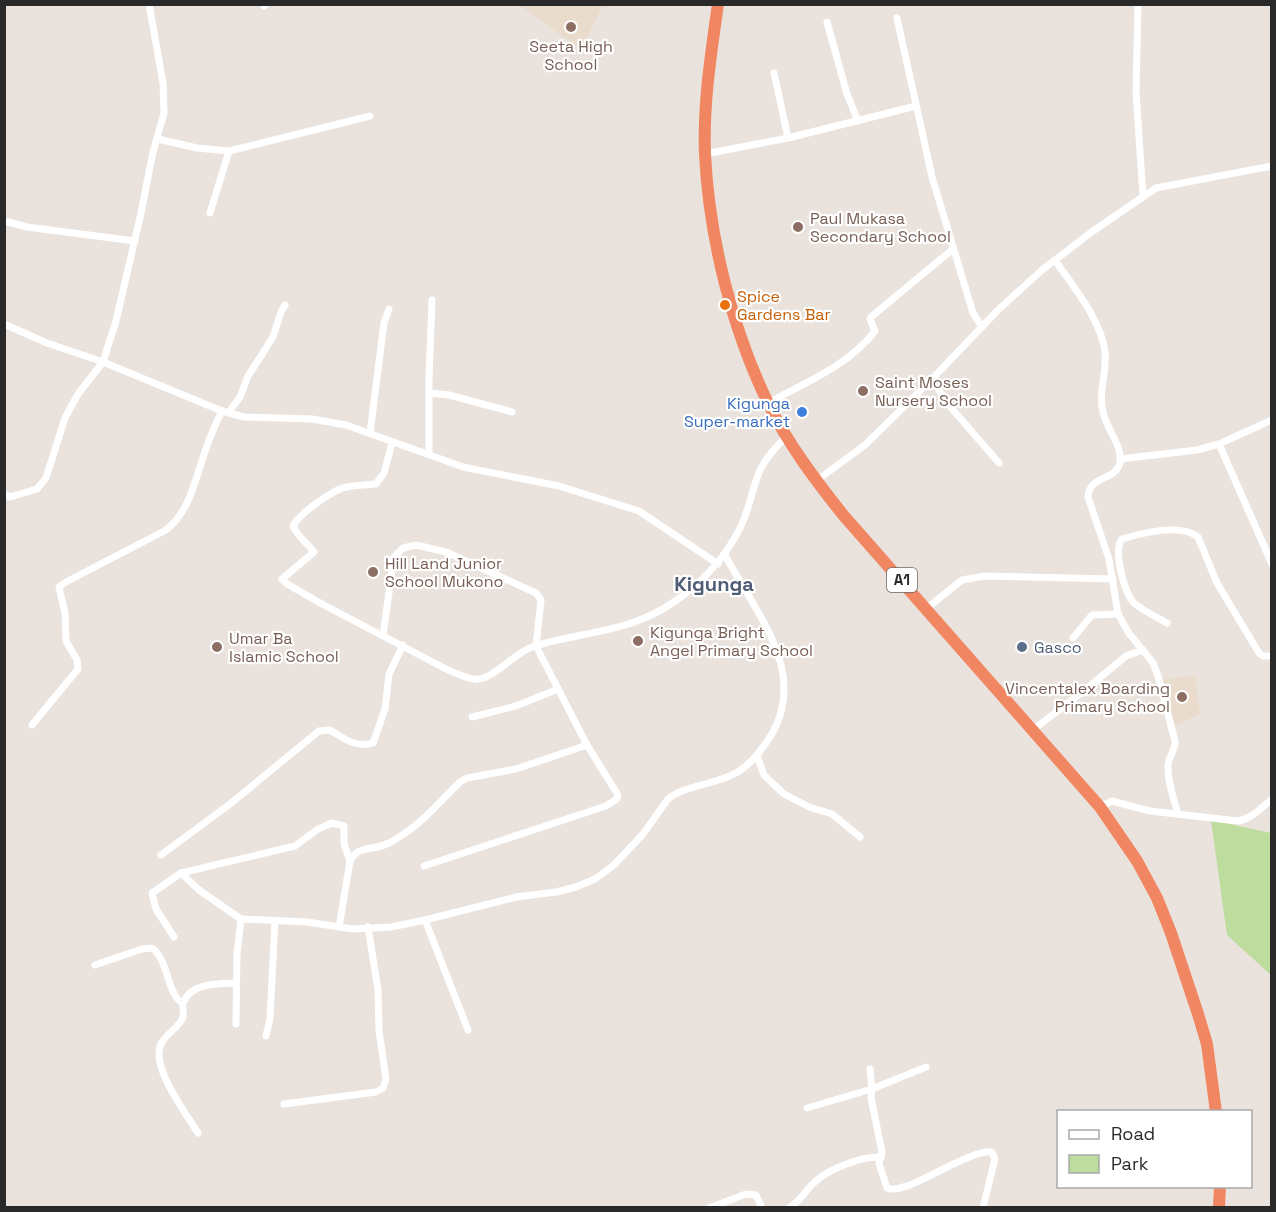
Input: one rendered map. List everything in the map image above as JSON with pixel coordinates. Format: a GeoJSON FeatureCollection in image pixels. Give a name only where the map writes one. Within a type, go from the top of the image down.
{"type":"FeatureCollection","features":[{"type":"Feature","properties":{"kind":"highway","name":"A1"},"geometry":{"type":"LineString","coordinates":[[718,4],[705,109],[705,154],[719,254],[732,309],[746,351],[768,403],[816,481],[844,516],[1034,729],[1100,807],[1137,861],[1171,933],[1198,1014],[1206,1044],[1216,1110]]}},
{"type":"Feature","properties":{"kind":"highway"},"geometry":{"type":"LineString","coordinates":[[1219,1208],[1220,1188]]}},
{"type":"Feature","properties":{"kind":"street"},"geometry":{"type":"LineString","coordinates":[[4,494],[10,497],[16,496],[37,489],[42,484],[50,470],[62,427],[72,404],[103,362],[116,321],[165,102],[149,4]]}},
{"type":"Feature","properties":{"kind":"street"},"geometry":{"type":"LineString","coordinates":[[1138,4],[1136,92],[1143,196]]}},
{"type":"Feature","properties":{"kind":"street"},"geometry":{"type":"LineString","coordinates":[[897,18],[932,177],[973,313],[982,327]]}},
{"type":"Feature","properties":{"kind":"street"},"geometry":{"type":"LineString","coordinates":[[826,22],[847,94],[858,121]]}},
{"type":"Feature","properties":{"kind":"street"},"geometry":{"type":"LineString","coordinates":[[774,73],[788,138]]}},
{"type":"Feature","properties":{"kind":"street"},"geometry":{"type":"LineString","coordinates":[[705,154],[788,138],[916,106]]}},
{"type":"Feature","properties":{"kind":"street"},"geometry":{"type":"LineString","coordinates":[[158,139],[197,148],[229,152],[370,116]]}},
{"type":"Feature","properties":{"kind":"street"},"geometry":{"type":"LineString","coordinates":[[210,213],[229,152]]}},
{"type":"Feature","properties":{"kind":"street"},"geometry":{"type":"LineString","coordinates":[[816,481],[864,445],[998,310],[1055,260],[1143,196],[1166,185],[1272,166]]}},
{"type":"Feature","properties":{"kind":"street"},"geometry":{"type":"LineString","coordinates":[[4,221],[27,227],[135,241]]}},
{"type":"Feature","properties":{"kind":"street"},"geometry":{"type":"LineString","coordinates":[[768,403],[838,365],[861,348],[875,332],[870,318],[952,249]]}},
{"type":"Feature","properties":{"kind":"street"},"geometry":{"type":"LineString","coordinates":[[1055,260],[1091,315],[1105,353],[1101,403],[1103,415],[1120,459],[1119,467],[1114,472],[1094,483],[1089,489],[1088,497],[1109,559],[1118,614],[1128,632],[1153,663],[1158,676],[1175,741],[1176,748],[1168,764],[1178,814]]}},
{"type":"Feature","properties":{"kind":"street"},"geometry":{"type":"LineString","coordinates":[[429,455],[432,300]]}},
{"type":"Feature","properties":{"kind":"street"},"geometry":{"type":"LineString","coordinates":[[32,725],[78,669],[77,660],[66,641],[65,613],[59,587],[166,530],[177,521],[191,492],[207,446],[226,412],[240,397],[248,376],[263,356],[273,337],[280,312],[285,305]]}},
{"type":"Feature","properties":{"kind":"street"},"geometry":{"type":"LineString","coordinates":[[370,433],[384,323],[389,309]]}},
{"type":"Feature","properties":{"kind":"street"},"geometry":{"type":"LineString","coordinates":[[4,324],[47,343],[103,362],[226,412],[244,417],[312,419],[346,425],[463,467],[559,486],[639,511],[718,564]]}},
{"type":"Feature","properties":{"kind":"street"},"geometry":{"type":"LineString","coordinates":[[932,379],[947,403],[999,463]]}},
{"type":"Feature","properties":{"kind":"street"},"geometry":{"type":"LineString","coordinates":[[430,393],[449,395],[512,412]]}},
{"type":"Feature","properties":{"kind":"street"},"geometry":{"type":"LineString","coordinates":[[1120,459],[1197,450],[1219,444],[1272,420]]}},
{"type":"Feature","properties":{"kind":"street"},"geometry":{"type":"LineString","coordinates":[[392,442],[384,473],[376,484],[342,489],[306,511],[296,520],[293,526],[296,534],[314,552],[282,579],[287,584],[448,670],[477,680],[490,675],[524,650],[626,625],[646,618],[682,596],[725,555],[741,526],[760,470],[767,458],[787,436]]}},
{"type":"Feature","properties":{"kind":"street"},"geometry":{"type":"LineString","coordinates":[[1219,444],[1269,550],[1272,564]]}},
{"type":"Feature","properties":{"kind":"street"},"geometry":{"type":"LineString","coordinates":[[1167,624],[1134,603],[1126,591],[1118,546],[1122,539],[1172,530],[1186,530],[1198,537],[1217,583],[1259,653],[1263,656],[1272,656]]}},
{"type":"Feature","properties":{"kind":"street"},"geometry":{"type":"LineString","coordinates":[[383,635],[394,557],[403,548],[417,545],[446,552],[536,593],[541,600],[536,646],[587,745],[618,795],[617,799],[606,806],[424,866]]}},
{"type":"Feature","properties":{"kind":"street"},"geometry":{"type":"LineString","coordinates":[[181,873],[199,890],[241,920],[307,922],[352,929],[391,927],[516,897],[556,892],[595,879],[614,865],[630,848],[672,795],[737,772],[758,756],[780,719],[785,693],[779,657],[769,631],[725,555]]}},
{"type":"Feature","properties":{"kind":"street"},"geometry":{"type":"LineString","coordinates":[[927,608],[962,580],[985,576],[1113,579]]}},
{"type":"Feature","properties":{"kind":"street"},"geometry":{"type":"LineString","coordinates":[[1073,638],[1092,615],[1118,614]]}},
{"type":"Feature","properties":{"kind":"street"},"geometry":{"type":"LineString","coordinates":[[161,855],[230,804],[319,731],[330,730],[346,740],[363,746],[373,743],[385,710],[390,674],[403,645]]}},
{"type":"Feature","properties":{"kind":"street"},"geometry":{"type":"LineString","coordinates":[[1034,729],[1126,656],[1143,650]]}},
{"type":"Feature","properties":{"kind":"street"},"geometry":{"type":"LineString","coordinates":[[472,717],[516,706],[558,689]]}},
{"type":"Feature","properties":{"kind":"street"},"geometry":{"type":"LineString","coordinates":[[339,927],[350,861],[354,853],[387,844],[417,826],[460,782],[467,778],[516,769],[587,745]]}},
{"type":"Feature","properties":{"kind":"street"},"geometry":{"type":"LineString","coordinates":[[758,756],[765,775],[783,794],[809,807],[831,814],[860,837]]}},
{"type":"Feature","properties":{"kind":"street"},"geometry":{"type":"LineString","coordinates":[[1100,807],[1112,801],[1149,811],[1238,821],[1248,819],[1272,799]]}},
{"type":"Feature","properties":{"kind":"street"},"geometry":{"type":"LineString","coordinates":[[174,937],[156,909],[152,893],[181,873],[295,846],[318,829],[332,823],[344,826],[344,844],[350,861]]}},
{"type":"Feature","properties":{"kind":"street"},"geometry":{"type":"LineString","coordinates":[[236,1024],[237,954],[241,920]]}},
{"type":"Feature","properties":{"kind":"street"},"geometry":{"type":"LineString","coordinates":[[424,920],[468,1030]]}},
{"type":"Feature","properties":{"kind":"street"},"geometry":{"type":"LineString","coordinates":[[266,1036],[270,1018],[275,921]]}},
{"type":"Feature","properties":{"kind":"street"},"geometry":{"type":"LineString","coordinates":[[284,1104],[376,1092],[383,1088],[386,1079],[380,1040],[378,990],[368,927]]}},
{"type":"Feature","properties":{"kind":"street"},"geometry":{"type":"LineString","coordinates":[[95,965],[142,949],[152,948],[166,969],[176,998],[183,1003]]}},
{"type":"Feature","properties":{"kind":"street"},"geometry":{"type":"LineString","coordinates":[[198,1133],[167,1081],[158,1053],[162,1042],[183,1017],[183,1003],[194,989],[212,984],[236,983]]}},
{"type":"Feature","properties":{"kind":"street"},"geometry":{"type":"LineString","coordinates":[[807,1108],[872,1089],[926,1067]]}},
{"type":"Feature","properties":{"kind":"street"},"geometry":{"type":"LineString","coordinates":[[870,1068],[871,1098],[882,1152],[879,1163],[887,1188],[890,1190],[927,1177],[975,1154],[992,1152],[996,1159],[983,1208]]}},
{"type":"Feature","properties":{"kind":"street"},"geometry":{"type":"LineString","coordinates":[[789,1208],[802,1199],[816,1181],[852,1161],[881,1157]]}},
{"type":"Feature","properties":{"kind":"street"},"geometry":{"type":"LineString","coordinates":[[709,1208],[746,1194],[756,1195],[762,1208]]}},
{"type":"Feature","properties":{"kind":"shaded area","name":"Seeta High School"},"geometry":{"type":"Polygon","coordinates":[[[519,5],[603,5],[581,49],[519,5]]]}},
{"type":"Feature","properties":{"kind":"shaded area","name":"Vincentalex Boarding Primary School"},"geometry":{"type":"Polygon","coordinates":[[[1195,675],[1200,714],[1175,725],[1162,680],[1195,675]]]}},
{"type":"Feature","properties":{"kind":"green space"},"geometry":{"type":"Polygon","coordinates":[[[1211,820],[1271,833],[1271,975],[1227,935],[1211,820]]]}},
{"type":"Feature","properties":{"kind":"place","name":"Seeta High School"},"geometry":{"type":"Point","coordinates":[571,27]}},
{"type":"Feature","properties":{"kind":"place","name":"Paul Mukasa Secondary School"},"geometry":{"type":"Point","coordinates":[798,227]}},
{"type":"Feature","properties":{"kind":"place","name":"Spice Gardens Bar"},"geometry":{"type":"Point","coordinates":[725,305]}},
{"type":"Feature","properties":{"kind":"place","name":"Saint Moses Nursery School"},"geometry":{"type":"Point","coordinates":[863,391]}},
{"type":"Feature","properties":{"kind":"place","name":"Kigunga Super-market"},"geometry":{"type":"Point","coordinates":[802,412]}},
{"type":"Feature","properties":{"kind":"place","name":"Hill Land Junior School Mukono"},"geometry":{"type":"Point","coordinates":[373,572]}},
{"type":"Feature","properties":{"kind":"place","name":"Kigunga Bright Angel Primary School"},"geometry":{"type":"Point","coordinates":[638,641]}},
{"type":"Feature","properties":{"kind":"place","name":"Umar Ba Islamic School"},"geometry":{"type":"Point","coordinates":[217,647]}},
{"type":"Feature","properties":{"kind":"place","name":"Gasco"},"geometry":{"type":"Point","coordinates":[1022,647]}},
{"type":"Feature","properties":{"kind":"place","name":"Vincentalex Boarding Primary School"},"geometry":{"type":"Point","coordinates":[1182,697]}},
{"type":"Feature","properties":{"kind":"district","name":"Kigunga"},"geometry":{"type":"Point","coordinates":[714,584]}}]}
